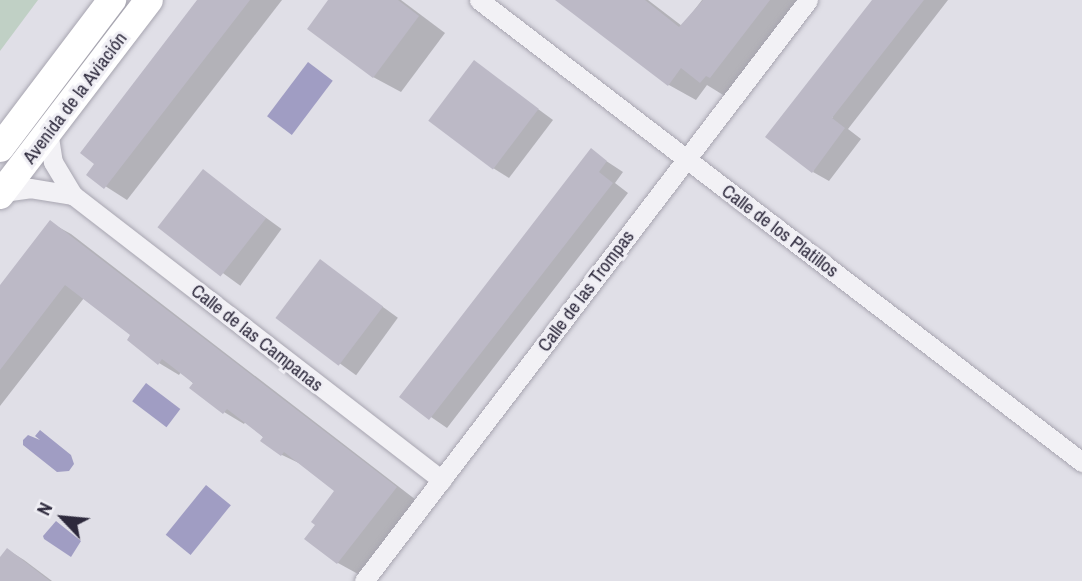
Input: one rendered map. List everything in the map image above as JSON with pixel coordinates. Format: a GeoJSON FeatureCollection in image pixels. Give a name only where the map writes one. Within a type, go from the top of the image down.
{"type":"FeatureCollection","features":[{"type":"Feature","properties":{"kind":"main road","name":"Avenida de la Aviación"},"geometry":{"type":"LineString","coordinates":[[0,148],[112,0]]}},
{"type":"Feature","properties":{"kind":"main road","name":"Avenida de la Aviación"},"geometry":{"type":"LineString","coordinates":[[1,194],[149,0]]}},
{"type":"Feature","properties":{"kind":"street","name":"Calle de los Platillos"},"geometry":{"type":"LineString","coordinates":[[479,0],[1082,462]]}},
{"type":"Feature","properties":{"kind":"street","name":"Calle de las Trompas"},"geometry":{"type":"LineString","coordinates":[[364,581],[808,0]]}},
{"type":"Feature","properties":{"kind":"street","name":"Calle de las Campanas"},"geometry":{"type":"LineString","coordinates":[[48,131],[53,162],[73,195],[442,480]]}},
{"type":"Feature","properties":{"kind":"street","name":"Calle de las Campanas"},"geometry":{"type":"LineString","coordinates":[[1,194],[30,188],[73,195]]}},
{"type":"Feature","properties":{"kind":"green space"},"geometry":{"type":"Polygon","coordinates":[[[0,0],[38,0],[0,51],[0,0]]]}},
{"type":"Feature","properties":{"kind":"shaded area"},"geometry":{"type":"Polygon","coordinates":[[[308,62],[333,81],[292,135],[267,116],[308,62]]]}},
{"type":"Feature","properties":{"kind":"shaded area"},"geometry":{"type":"Polygon","coordinates":[[[146,383],[180,409],[166,427],[132,401],[146,383]]]}},
{"type":"Feature","properties":{"kind":"shaded area"},"geometry":{"type":"Polygon","coordinates":[[[40,430],[71,455],[74,464],[69,471],[57,472],[23,445],[23,440],[28,435],[40,440],[35,436],[40,430]]]}},
{"type":"Feature","properties":{"kind":"shaded area"},"geometry":{"type":"Polygon","coordinates":[[[206,485],[231,505],[191,555],[166,535],[206,485]]]}},
{"type":"Feature","properties":{"kind":"shaded area"},"geometry":{"type":"Polygon","coordinates":[[[56,521],[81,541],[71,557],[44,539],[43,536],[56,521]]]}},
{"type":"Feature","properties":{"kind":"building"},"geometry":{"type":"Polygon","coordinates":[[[197,0],[250,0],[104,189],[86,175],[94,164],[80,153],[197,0]]]}},
{"type":"Feature","properties":{"kind":"building"},"geometry":{"type":"Polygon","coordinates":[[[328,0],[398,0],[419,16],[373,78],[307,29],[328,0]]]}},
{"type":"Feature","properties":{"kind":"building"},"geometry":{"type":"Polygon","coordinates":[[[555,0],[645,0],[679,27],[703,0],[770,0],[710,78],[706,76],[700,83],[681,68],[668,86],[555,0]]]}},
{"type":"Feature","properties":{"kind":"building"},"geometry":{"type":"Polygon","coordinates":[[[872,0],[924,0],[832,118],[845,128],[812,173],[765,137],[872,0]]]}},
{"type":"Feature","properties":{"kind":"building"},"geometry":{"type":"Polygon","coordinates":[[[474,60],[539,109],[493,169],[428,121],[474,60]]]}},
{"type":"Feature","properties":{"kind":"building"},"geometry":{"type":"Polygon","coordinates":[[[591,148],[607,161],[599,172],[613,183],[429,420],[399,397],[591,148]]]}},
{"type":"Feature","properties":{"kind":"building"},"geometry":{"type":"Polygon","coordinates":[[[203,169],[266,218],[220,277],[157,227],[203,169]]]}},
{"type":"Feature","properties":{"kind":"building"},"geometry":{"type":"Polygon","coordinates":[[[50,220],[397,487],[337,564],[304,539],[315,525],[311,522],[334,491],[284,452],[281,456],[260,441],[263,437],[227,409],[223,414],[189,388],[193,383],[162,359],[158,365],[127,340],[130,335],[65,285],[0,370],[0,285],[50,220]]]}},
{"type":"Feature","properties":{"kind":"building"},"geometry":{"type":"Polygon","coordinates":[[[320,259],[383,307],[339,366],[275,318],[320,259]]]}},
{"type":"Feature","properties":{"kind":"building"},"geometry":{"type":"Polygon","coordinates":[[[7,548],[50,581],[0,581],[0,557],[7,548]]]}}]}
